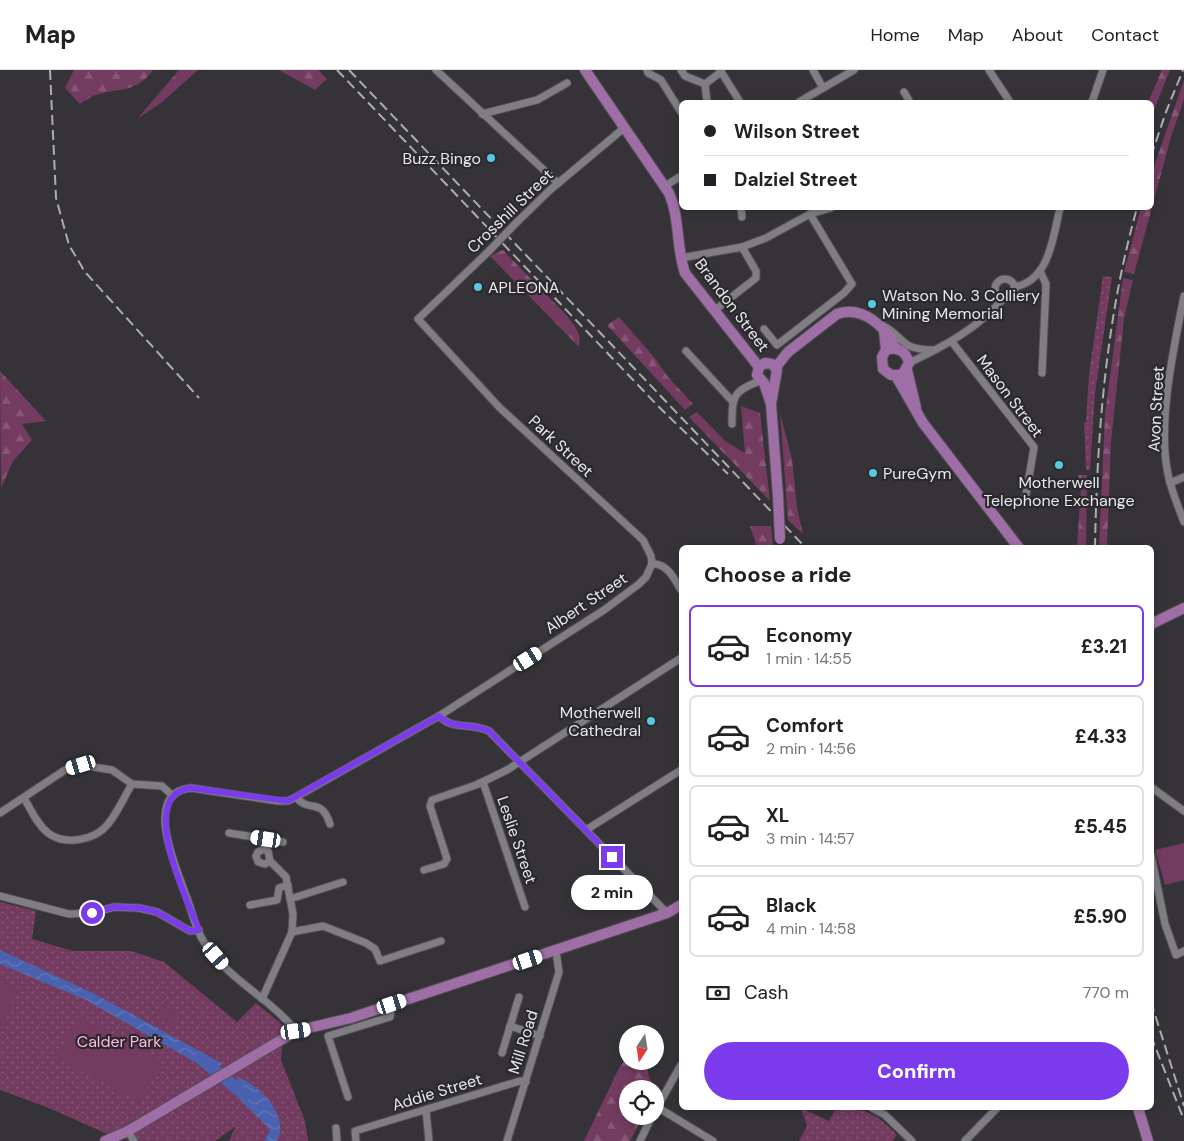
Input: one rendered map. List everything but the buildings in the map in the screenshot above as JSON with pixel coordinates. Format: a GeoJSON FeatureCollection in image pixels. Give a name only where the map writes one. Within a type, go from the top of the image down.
{"type":"FeatureCollection","features":[{"type":"Feature","properties":{"kind":"main road","name":"Brandon Street"},"geometry":{"type":"LineString","coordinates":[[585,70],[665,186],[674,206],[681,258],[685,273],[759,366]]}},
{"type":"Feature","properties":{"kind":"main road"},"geometry":{"type":"LineString","coordinates":[[780,543],[771,404],[777,378],[776,367],[788,352],[837,314],[845,311],[867,316],[881,327],[891,350]]}},
{"type":"Feature","properties":{"kind":"main road"},"geometry":{"type":"LineString","coordinates":[[917,414],[904,352],[891,350],[882,357],[884,369],[896,376],[917,414],[1017,545]]}},
{"type":"Feature","properties":{"kind":"main road"},"geometry":{"type":"LineString","coordinates":[[771,404],[757,375],[759,366],[769,363],[776,367]]}},
{"type":"Feature","properties":{"kind":"main road"},"geometry":{"type":"LineString","coordinates":[[896,376],[908,366]]}},
{"type":"Feature","properties":{"kind":"main road"},"geometry":{"type":"LineString","coordinates":[[762,382],[771,383],[777,378]]}},
{"type":"Feature","properties":{"kind":"main road"},"geometry":{"type":"LineString","coordinates":[[1154,623],[1184,608]]}},
{"type":"Feature","properties":{"kind":"main road"},"geometry":{"type":"LineString","coordinates":[[105,1141],[128,1130],[296,1031],[343,1020],[556,951],[667,913],[679,906]]}},
{"type":"Feature","properties":{"kind":"main road"},"geometry":{"type":"LineString","coordinates":[[1139,1110],[1148,1141]]}},
{"type":"Feature","properties":{"kind":"street"},"geometry":{"type":"LineString","coordinates":[[436,70],[558,183]]}},
{"type":"Feature","properties":{"kind":"street"},"geometry":{"type":"LineString","coordinates":[[647,70],[648,73],[661,80],[679,109]]}},
{"type":"Feature","properties":{"kind":"street"},"geometry":{"type":"LineString","coordinates":[[681,70],[685,76],[705,84]]}},
{"type":"Feature","properties":{"kind":"street"},"geometry":{"type":"LineString","coordinates":[[812,70],[823,88]]}},
{"type":"Feature","properties":{"kind":"street"},"geometry":{"type":"LineString","coordinates":[[802,100],[854,70]]}},
{"type":"Feature","properties":{"kind":"street"},"geometry":{"type":"LineString","coordinates":[[989,70],[1009,100]]}},
{"type":"Feature","properties":{"kind":"street"},"geometry":{"type":"LineString","coordinates":[[1093,100],[1103,70]]}},
{"type":"Feature","properties":{"kind":"street"},"geometry":{"type":"LineString","coordinates":[[705,84],[721,71],[739,100]]}},
{"type":"Feature","properties":{"kind":"street"},"geometry":{"type":"LineString","coordinates":[[482,114],[538,100],[567,83]]}},
{"type":"Feature","properties":{"kind":"street"},"geometry":{"type":"LineString","coordinates":[[705,84],[707,100]]}},
{"type":"Feature","properties":{"kind":"street"},"geometry":{"type":"LineString","coordinates":[[904,92],[909,100]]}},
{"type":"Feature","properties":{"kind":"street","name":"Crosshill Street"},"geometry":{"type":"LineString","coordinates":[[418,319],[558,183],[624,128]]}},
{"type":"Feature","properties":{"kind":"street"},"geometry":{"type":"LineString","coordinates":[[665,186],[679,177]]}},
{"type":"Feature","properties":{"kind":"street"},"geometry":{"type":"LineString","coordinates":[[741,210],[742,217]]}},
{"type":"Feature","properties":{"kind":"street"},"geometry":{"type":"LineString","coordinates":[[681,258],[742,247],[766,238],[810,214],[823,210]]}},
{"type":"Feature","properties":{"kind":"street"},"geometry":{"type":"LineString","coordinates":[[1014,287],[1027,283],[1046,263],[1059,210]]}},
{"type":"Feature","properties":{"kind":"street"},"geometry":{"type":"LineString","coordinates":[[764,329],[777,345],[844,293],[852,284],[810,214]]}},
{"type":"Feature","properties":{"kind":"street"},"geometry":{"type":"LineString","coordinates":[[714,310],[756,278],[756,272],[742,247]]}},
{"type":"Feature","properties":{"kind":"street"},"geometry":{"type":"LineString","coordinates":[[1040,271],[1046,284],[1042,373]]}},
{"type":"Feature","properties":{"kind":"street"},"geometry":{"type":"LineString","coordinates":[[1003,299],[996,293],[995,286],[999,281],[1008,280],[1014,287]]}},
{"type":"Feature","properties":{"kind":"street"},"geometry":{"type":"LineString","coordinates":[[908,366],[952,342],[986,316],[1003,299],[1012,296],[1014,287]]}},
{"type":"Feature","properties":{"kind":"street","name":"Avon Street"},"geometry":{"type":"LineString","coordinates":[[1184,296],[1174,349],[1166,420],[1167,473],[1184,522]]}},
{"type":"Feature","properties":{"kind":"street","name":"Park Street"},"geometry":{"type":"LineString","coordinates":[[418,319],[499,407],[643,540],[651,556],[652,564]]}},
{"type":"Feature","properties":{"kind":"street"},"geometry":{"type":"LineString","coordinates":[[881,327],[892,330],[909,347],[936,350]]}},
{"type":"Feature","properties":{"kind":"street","name":"Mason Street"},"geometry":{"type":"LineString","coordinates":[[952,342],[1034,447],[1025,501]]}},
{"type":"Feature","properties":{"kind":"street"},"geometry":{"type":"LineString","coordinates":[[686,351],[733,402]]}},
{"type":"Feature","properties":{"kind":"street"},"geometry":{"type":"LineString","coordinates":[[732,424],[733,402],[742,388],[762,382]]}},
{"type":"Feature","properties":{"kind":"street"},"geometry":{"type":"LineString","coordinates":[[1170,483],[1184,478]]}},
{"type":"Feature","properties":{"kind":"street"},"geometry":{"type":"LineString","coordinates":[[652,564],[658,564],[665,568],[679,587]]}},
{"type":"Feature","properties":{"kind":"street","name":"Albert Street"},"geometry":{"type":"LineString","coordinates":[[296,797],[439,716],[620,599],[646,577],[652,564]]}},
{"type":"Feature","properties":{"kind":"street"},"geometry":{"type":"LineString","coordinates":[[424,870],[444,864],[447,860],[430,802],[483,782],[507,770],[679,659]]}},
{"type":"Feature","properties":{"kind":"street"},"geometry":{"type":"LineString","coordinates":[[439,716],[447,724],[482,728],[489,731],[667,913]]}},
{"type":"Feature","properties":{"kind":"street"},"geometry":{"type":"LineString","coordinates":[[0,813],[65,770],[81,765],[112,770],[132,784],[162,786],[173,796]]}},
{"type":"Feature","properties":{"kind":"street"},"geometry":{"type":"LineString","coordinates":[[586,830],[679,771]]}},
{"type":"Feature","properties":{"kind":"street","name":"Leslie Street"},"geometry":{"type":"LineString","coordinates":[[483,782],[525,907]]}},
{"type":"Feature","properties":{"kind":"street"},"geometry":{"type":"LineString","coordinates":[[24,798],[35,818],[49,834],[68,839],[85,838],[102,831],[132,784]]}},
{"type":"Feature","properties":{"kind":"street"},"geometry":{"type":"LineString","coordinates":[[296,1031],[288,1020],[228,970],[203,942],[166,837],[166,811],[173,796],[182,790],[191,788],[278,801],[288,801],[296,797],[301,803],[322,808],[326,811],[330,824]]}},
{"type":"Feature","properties":{"kind":"street"},"geometry":{"type":"LineString","coordinates":[[1154,789],[1184,811]]}},
{"type":"Feature","properties":{"kind":"street"},"geometry":{"type":"LineString","coordinates":[[229,833],[283,842]]}},
{"type":"Feature","properties":{"kind":"street"},"geometry":{"type":"LineString","coordinates":[[264,849],[266,839]]}},
{"type":"Feature","properties":{"kind":"street"},"geometry":{"type":"LineString","coordinates":[[264,849],[270,853],[270,861]]}},
{"type":"Feature","properties":{"kind":"street"},"geometry":{"type":"LineString","coordinates":[[264,849],[258,852],[256,858],[263,864],[270,861]]}},
{"type":"Feature","properties":{"kind":"street"},"geometry":{"type":"LineString","coordinates":[[262,998],[292,932],[288,885],[282,871],[270,861]]}},
{"type":"Feature","properties":{"kind":"street"},"geometry":{"type":"LineString","coordinates":[[1154,870],[1165,924],[1176,955],[1184,951]]}},
{"type":"Feature","properties":{"kind":"street"},"geometry":{"type":"LineString","coordinates":[[290,899],[343,882]]}},
{"type":"Feature","properties":{"kind":"street"},"geometry":{"type":"LineString","coordinates":[[250,905],[277,900],[278,888],[288,885]]}},
{"type":"Feature","properties":{"kind":"street"},"geometry":{"type":"LineString","coordinates":[[0,896],[69,914],[92,913],[114,907],[140,908],[157,912],[190,931],[199,930]]}},
{"type":"Feature","properties":{"kind":"street"},"geometry":{"type":"LineString","coordinates":[[292,932],[323,926],[366,943],[375,949],[380,961],[441,941]]}},
{"type":"Feature","properties":{"kind":"street","name":"Mill Road"},"geometry":{"type":"LineString","coordinates":[[507,1141],[559,972],[556,951]]}},
{"type":"Feature","properties":{"kind":"street"},"geometry":{"type":"LineString","coordinates":[[502,1053],[520,997]]}},
{"type":"Feature","properties":{"kind":"street"},"geometry":{"type":"LineString","coordinates":[[348,1097],[328,1036],[390,1017],[392,1004]]}},
{"type":"Feature","properties":{"kind":"street"},"geometry":{"type":"LineString","coordinates":[[510,1026],[540,1036]]}},
{"type":"Feature","properties":{"kind":"street"},"geometry":{"type":"LineString","coordinates":[[664,1095],[679,1069]]}},
{"type":"Feature","properties":{"kind":"street","name":"Addie Street"},"geometry":{"type":"LineString","coordinates":[[356,1141],[356,1131],[520,1081],[526,1082]]}},
{"type":"Feature","properties":{"kind":"street"},"geometry":{"type":"LineString","coordinates":[[426,1110],[430,1141]]}},
{"type":"Feature","properties":{"kind":"street"},"geometry":{"type":"LineString","coordinates":[[876,1110],[886,1115],[912,1141]]}},
{"type":"Feature","properties":{"kind":"street"},"geometry":{"type":"LineString","coordinates":[[886,1115],[890,1110]]}},
{"type":"Feature","properties":{"kind":"street"},"geometry":{"type":"LineString","coordinates":[[965,1141],[996,1110]]}},
{"type":"Feature","properties":{"kind":"street"},"geometry":{"type":"LineString","coordinates":[[664,1113],[713,1141]]}},
{"type":"Feature","properties":{"kind":"street"},"geometry":{"type":"LineString","coordinates":[[640,1141],[648,1125]]}},
{"type":"Feature","properties":{"kind":"street"},"geometry":{"type":"LineString","coordinates":[[336,1128],[337,1141]]}},
{"type":"Feature","properties":{"kind":"street"},"geometry":{"type":"LineString","coordinates":[[128,1130],[134,1141]]}},
{"type":"Feature","properties":{"kind":"green space"},"geometry":{"type":"Polygon","coordinates":[[[74,70],[153,70],[140,83],[126,89],[93,96],[80,104],[65,88],[74,70]]]}},
{"type":"Feature","properties":{"kind":"green space"},"geometry":{"type":"Polygon","coordinates":[[[179,70],[198,70],[161,103],[137,119],[179,70]]]}},
{"type":"Feature","properties":{"kind":"green space"},"geometry":{"type":"Polygon","coordinates":[[[279,70],[318,70],[327,79],[315,90],[279,70]]]}},
{"type":"Feature","properties":{"kind":"green space"},"geometry":{"type":"Polygon","coordinates":[[[1162,70],[1170,70],[1154,110],[1154,100],[1149,100],[1162,70]]]}},
{"type":"Feature","properties":{"kind":"green space"},"geometry":{"type":"Polygon","coordinates":[[[1184,80],[1184,99],[1171,137],[1154,200],[1154,166],[1184,80]]]}},
{"type":"Feature","properties":{"kind":"green space"},"geometry":{"type":"Polygon","coordinates":[[[1140,210],[1151,210],[1134,274],[1124,272],[1140,210]]]}},
{"type":"Feature","properties":{"kind":"green space"},"geometry":{"type":"Polygon","coordinates":[[[503,250],[568,317],[579,335],[579,347],[490,256],[503,250]]]}},
{"type":"Feature","properties":{"kind":"green space"},"geometry":{"type":"Polygon","coordinates":[[[1103,276],[1112,277],[1095,393],[1090,470],[1086,470],[1084,423],[1086,422],[1089,374],[1103,276]]]}},
{"type":"Feature","properties":{"kind":"green space"},"geometry":{"type":"Polygon","coordinates":[[[1123,278],[1133,280],[1124,319],[1111,442],[1107,545],[1099,545],[1105,414],[1123,278]]]}},
{"type":"Feature","properties":{"kind":"green space"},"geometry":{"type":"Polygon","coordinates":[[[619,317],[654,357],[668,377],[693,404],[685,410],[607,325],[619,317]]]}},
{"type":"Feature","properties":{"kind":"green space"},"geometry":{"type":"Polygon","coordinates":[[[0,371],[46,421],[22,424],[32,440],[13,461],[1,488],[0,371]]]}},
{"type":"Feature","properties":{"kind":"green space"},"geometry":{"type":"Polygon","coordinates":[[[741,406],[760,413],[770,501],[689,417],[697,412],[725,441],[745,453],[741,406]]]}},
{"type":"Feature","properties":{"kind":"green space"},"geometry":{"type":"Polygon","coordinates":[[[780,413],[792,459],[797,508],[803,534],[788,520],[780,413]]]}},
{"type":"Feature","properties":{"kind":"green space"},"geometry":{"type":"Polygon","coordinates":[[[1078,475],[1087,475],[1086,545],[1077,545],[1081,486],[1078,475]]]}},
{"type":"Feature","properties":{"kind":"green space"},"geometry":{"type":"Polygon","coordinates":[[[750,526],[771,526],[773,545],[756,545],[750,526]]]}},
{"type":"Feature","properties":{"kind":"green space"},"geometry":{"type":"Polygon","coordinates":[[[1184,843],[1184,880],[1165,885],[1155,850],[1184,843]]]}},
{"type":"Feature","properties":{"kind":"green space","name":"Calder Park"},"geometry":{"type":"Polygon","coordinates":[[[0,902],[36,911],[32,939],[73,951],[131,951],[164,962],[237,1022],[256,1003],[284,1026],[281,1060],[305,1121],[308,1141],[229,1141],[235,1127],[215,1141],[141,1141],[114,1137],[49,1108],[0,1090],[0,902]]]}},
{"type":"Feature","properties":{"kind":"green space"},"geometry":{"type":"Polygon","coordinates":[[[0,981],[18,988],[0,1034],[0,981]]]}},
{"type":"Feature","properties":{"kind":"green space"},"geometry":{"type":"Polygon","coordinates":[[[162,1004],[179,1014],[174,1024],[156,1015],[162,1004]]]}},
{"type":"Feature","properties":{"kind":"green space"},"geometry":{"type":"Polygon","coordinates":[[[78,1016],[162,1060],[140,1102],[56,1058],[78,1016]]]}},
{"type":"Feature","properties":{"kind":"green space"},"geometry":{"type":"Polygon","coordinates":[[[619,1068],[619,1070],[648,1070],[650,1080],[619,1080],[619,1125],[638,1125],[630,1141],[584,1141],[619,1068]]]}},
{"type":"Feature","properties":{"kind":"green space"},"geometry":{"type":"Polygon","coordinates":[[[802,1110],[829,1121],[835,1110],[859,1110],[877,1117],[897,1135],[892,1141],[799,1141],[807,1126],[802,1110]]]}},
{"type":"Feature","properties":{"kind":"water"},"geometry":{"type":"Polygon","coordinates":[[[0,950],[95,994],[223,1064],[209,1070],[86,1000],[0,964],[0,950]]]}},
{"type":"Feature","properties":{"kind":"water"},"geometry":{"type":"Polygon","coordinates":[[[239,1078],[256,1087],[271,1103],[280,1122],[280,1132],[277,1141],[265,1141],[270,1129],[229,1087],[239,1078]]]}},
{"type":"Feature","properties":{"kind":"waterway"},"geometry":{"type":"LineString","coordinates":[[200,1058],[245,1095]]}},
{"type":"Feature","properties":{"kind":"railway"},"geometry":{"type":"LineString","coordinates":[[50,70],[56,198],[69,245],[85,272],[199,398]]}},
{"type":"Feature","properties":{"kind":"railway"},"geometry":{"type":"LineString","coordinates":[[337,70],[658,406],[728,474]]}},
{"type":"Feature","properties":{"kind":"railway"},"geometry":{"type":"LineString","coordinates":[[349,70],[803,545]]}},
{"type":"Feature","properties":{"kind":"railway"},"geometry":{"type":"LineString","coordinates":[[1154,147],[1183,70]]}},
{"type":"Feature","properties":{"kind":"railway"},"geometry":{"type":"LineString","coordinates":[[1095,545],[1098,462],[1105,376],[1118,291],[1126,249],[1136,210]]}},
{"type":"Feature","properties":{"kind":"railway"},"geometry":{"type":"LineString","coordinates":[[1154,1011],[1184,1106]]}},
{"type":"Feature","properties":{"kind":"railway"},"geometry":{"type":"LineString","coordinates":[[1154,1044],[1184,1120]]}},
{"type":"Feature","properties":{"kind":"place","name":"Buzz Bingo"},"geometry":{"type":"Point","coordinates":[491,158]}},
{"type":"Feature","properties":{"kind":"place","name":"APLEONA"},"geometry":{"type":"Point","coordinates":[478,287]}},
{"type":"Feature","properties":{"kind":"place","name":"Watson No. 3 Colliery Mining Memorial"},"geometry":{"type":"Point","coordinates":[872,304]}},
{"type":"Feature","properties":{"kind":"place","name":"Motherwell Telephone Exchange"},"geometry":{"type":"Point","coordinates":[1059,465]}},
{"type":"Feature","properties":{"kind":"place","name":"PureGym"},"geometry":{"type":"Point","coordinates":[873,473]}},
{"type":"Feature","properties":{"kind":"place","name":"Motherwell Cathedral"},"geometry":{"type":"Point","coordinates":[651,721]}},
{"type":"Feature","properties":{"kind":"route"},"geometry":{"type":"LineString","coordinates":[[92,913],[114,907],[140,908],[157,912],[190,931],[199,930],[166,837],[166,811],[170,799],[177,792],[191,788],[288,801],[439,716],[447,724],[482,728],[489,731],[612,857]]}}]}
